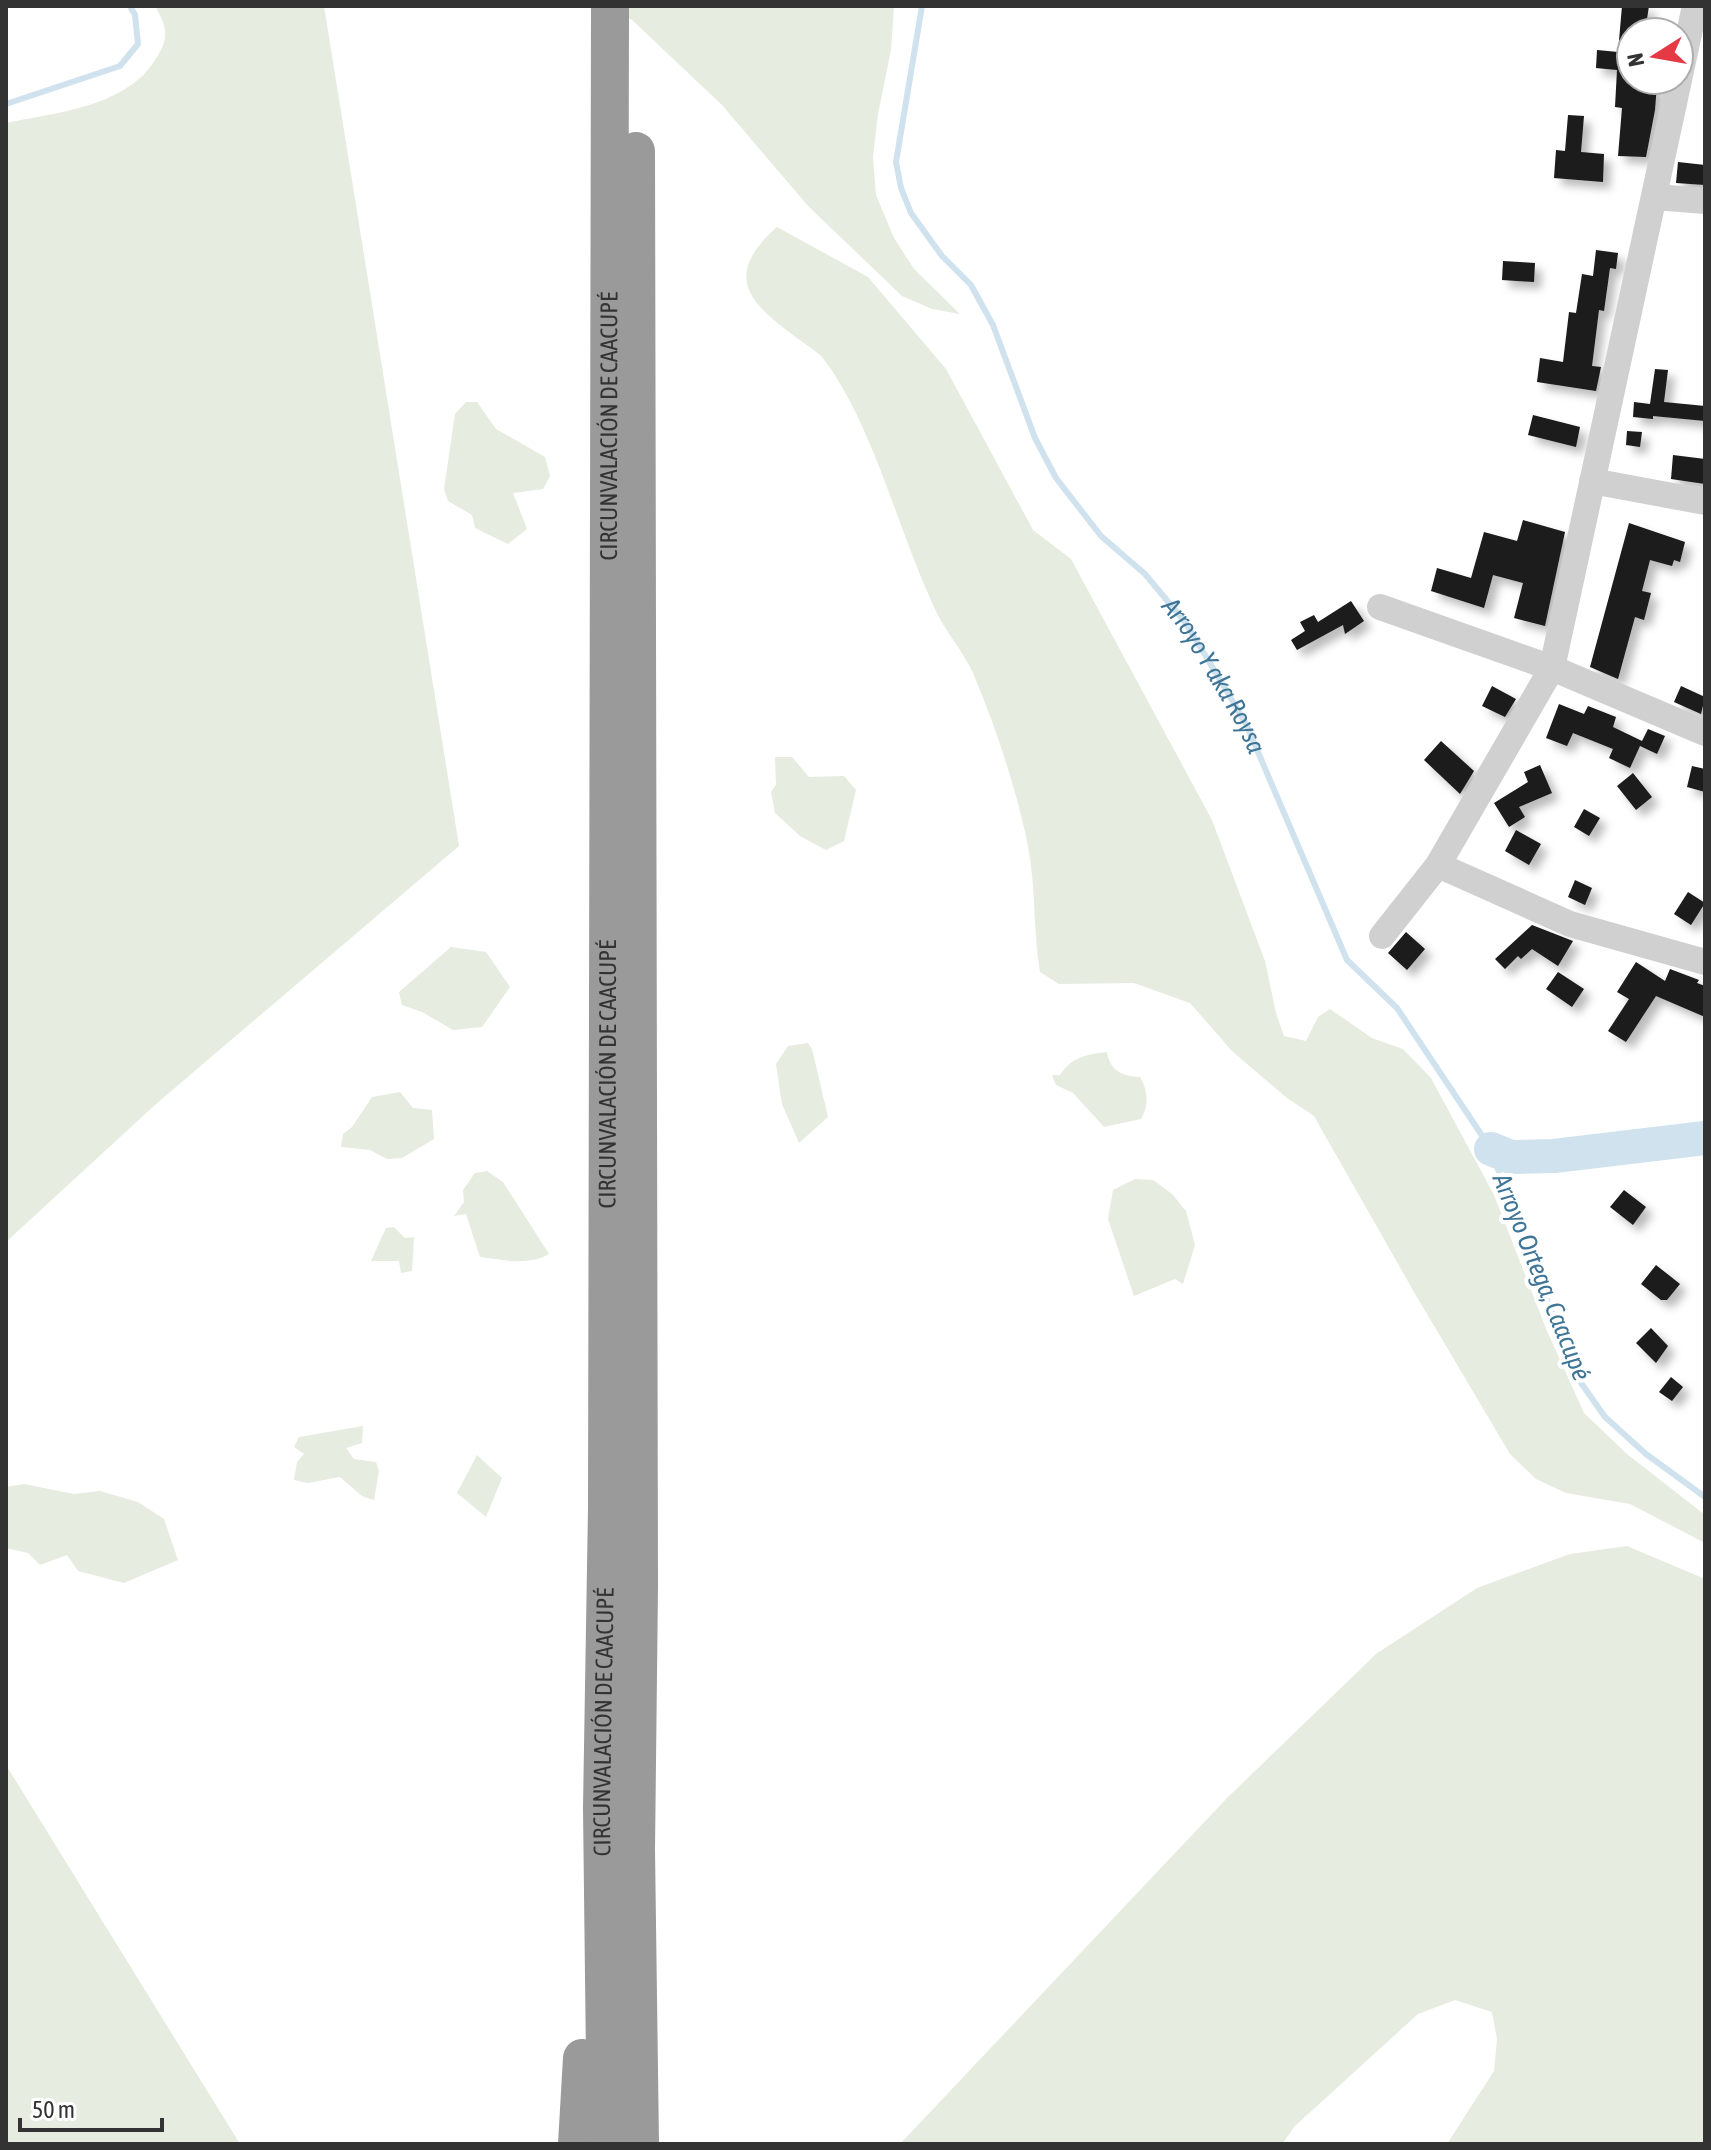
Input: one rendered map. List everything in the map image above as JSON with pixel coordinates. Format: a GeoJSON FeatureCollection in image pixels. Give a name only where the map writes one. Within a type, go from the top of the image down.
{"type":"FeatureCollection","features":[{"type":"Feature","properties":{"kind":"highway","name":"CIRCUNVALACIÓN DE CAACUPÉ"},"geometry":{"type":"LineString","coordinates":[[606,2144],[602,1808],[607,1476],[610,6]]}},
{"type":"Feature","properties":{"kind":"highway","name":"CIRCUNVALACIÓN DE CAACUPÉ"},"geometry":{"type":"LineString","coordinates":[[636,6],[639,1586],[636,1850],[640,2144]]}},
{"type":"Feature","properties":{"kind":"highway"},"geometry":{"type":"LineString","coordinates":[[577,2144],[594,1838],[602,1808]]}},
{"type":"Feature","properties":{"kind":"highway"},"geometry":{"type":"LineString","coordinates":[[640,2100],[653,2144]]}},
{"type":"Feature","properties":{"kind":"street"},"geometry":{"type":"LineString","coordinates":[[1382,936],[1438,865],[1552,668],[1695,6]]}},
{"type":"Feature","properties":{"kind":"street"},"geometry":{"type":"LineString","coordinates":[[1655,197],[1705,201]]}},
{"type":"Feature","properties":{"kind":"street"},"geometry":{"type":"LineString","coordinates":[[1592,481],[1705,502]]}},
{"type":"Feature","properties":{"kind":"street"},"geometry":{"type":"LineString","coordinates":[[1380,607],[1552,668],[1705,733]]}},
{"type":"Feature","properties":{"kind":"street"},"geometry":{"type":"LineString","coordinates":[[1438,865],[1570,924],[1705,962]]}},
{"type":"Feature","properties":{"kind":"shaded area"},"geometry":{"type":"Polygon","coordinates":[[[155,6],[324,6],[459,846],[156,1104],[6,1242],[6,123],[87,106],[124,90],[140,78],[153,63],[164,41],[165,29],[155,6]]]}},
{"type":"Feature","properties":{"kind":"shaded area"},"geometry":{"type":"Polygon","coordinates":[[[609,6],[894,6],[891,50],[873,157],[876,195],[894,238],[914,269],[960,314],[932,309],[902,296],[809,207],[722,105],[632,20],[609,6]]]}},
{"type":"Feature","properties":{"kind":"shaded area"},"geometry":{"type":"Polygon","coordinates":[[[777,227],[868,277],[946,369],[1033,530],[1071,559],[1212,820],[1265,961],[1284,1036],[1306,1041],[1318,1017],[1330,1009],[1372,1038],[1403,1049],[1431,1078],[1494,1195],[1547,1331],[1584,1413],[1627,1454],[1705,1515],[1705,1543],[1630,1504],[1566,1493],[1536,1479],[1510,1454],[1314,1116],[1287,1098],[1232,1051],[1190,1003],[1134,983],[1059,984],[1040,972],[1031,862],[1023,824],[1005,758],[973,673],[933,605],[874,453],[851,403],[822,357],[763,310],[753,298],[748,285],[747,272],[751,258],[777,227]]]}},
{"type":"Feature","properties":{"kind":"shaded area"},"geometry":{"type":"Polygon","coordinates":[[[466,402],[477,402],[496,429],[545,457],[550,476],[543,489],[513,493],[527,529],[508,544],[475,528],[472,515],[448,501],[444,489],[455,414],[466,402]]]}},
{"type":"Feature","properties":{"kind":"shaded area"},"geometry":{"type":"Polygon","coordinates":[[[775,757],[792,757],[809,777],[844,776],[856,790],[844,841],[826,850],[800,836],[775,813],[771,792],[776,785],[775,757]]]}},
{"type":"Feature","properties":{"kind":"shaded area"},"geometry":{"type":"Polygon","coordinates":[[[451,947],[486,952],[510,987],[482,1027],[453,1030],[422,1012],[402,1005],[399,992],[451,947]]]}},
{"type":"Feature","properties":{"kind":"shaded area"},"geometry":{"type":"Polygon","coordinates":[[[808,1043],[828,1117],[799,1143],[782,1104],[776,1064],[788,1046],[808,1043]]]}},
{"type":"Feature","properties":{"kind":"shaded area"},"geometry":{"type":"Polygon","coordinates":[[[1107,1052],[1111,1064],[1118,1071],[1140,1077],[1143,1082],[1146,1103],[1141,1119],[1104,1127],[1073,1093],[1056,1085],[1052,1075],[1060,1075],[1069,1064],[1092,1054],[1107,1052]]]}},
{"type":"Feature","properties":{"kind":"shaded area"},"geometry":{"type":"Polygon","coordinates":[[[400,1092],[413,1108],[432,1110],[434,1139],[402,1158],[387,1159],[370,1150],[341,1147],[343,1134],[352,1127],[372,1097],[400,1092]]]}},
{"type":"Feature","properties":{"kind":"shaded area"},"geometry":{"type":"Polygon","coordinates":[[[487,1171],[503,1182],[549,1254],[524,1261],[480,1257],[466,1214],[454,1216],[464,1202],[463,1190],[475,1173],[487,1171]]]}},
{"type":"Feature","properties":{"kind":"shaded area"},"geometry":{"type":"Polygon","coordinates":[[[1135,1179],[1153,1180],[1172,1194],[1186,1211],[1195,1245],[1183,1284],[1175,1279],[1134,1296],[1108,1219],[1113,1190],[1135,1179]]]}},
{"type":"Feature","properties":{"kind":"shaded area"},"geometry":{"type":"Polygon","coordinates":[[[394,1227],[405,1238],[414,1237],[412,1271],[401,1273],[399,1261],[371,1261],[386,1228],[394,1227]]]}},
{"type":"Feature","properties":{"kind":"shaded area"},"geometry":{"type":"Polygon","coordinates":[[[363,1426],[362,1443],[346,1448],[354,1459],[376,1462],[379,1471],[374,1500],[362,1496],[340,1477],[308,1483],[294,1480],[297,1462],[304,1454],[294,1447],[299,1437],[363,1426]]]}},
{"type":"Feature","properties":{"kind":"shaded area"},"geometry":{"type":"Polygon","coordinates":[[[477,1455],[502,1478],[486,1517],[457,1493],[477,1455]]]}},
{"type":"Feature","properties":{"kind":"shaded area"},"geometry":{"type":"Polygon","coordinates":[[[24,1484],[74,1494],[100,1491],[138,1502],[164,1519],[178,1560],[124,1583],[78,1571],[67,1555],[40,1565],[28,1553],[6,1548],[6,1487],[24,1484]]]}},
{"type":"Feature","properties":{"kind":"shaded area"},"geometry":{"type":"Polygon","coordinates":[[[1627,1546],[1705,1579],[1705,2144],[1447,2144],[1494,2071],[1497,2039],[1492,2012],[1455,2000],[1418,2014],[1295,2126],[1282,2144],[900,2144],[1227,1798],[1376,1654],[1477,1588],[1570,1554],[1627,1546]]]}},
{"type":"Feature","properties":{"kind":"shaded area"},"geometry":{"type":"Polygon","coordinates":[[[6,1765],[240,2144],[6,2144],[6,1765]]]}},
{"type":"Feature","properties":{"kind":"building"},"geometry":{"type":"Polygon","coordinates":[[[1622,6],[1649,6],[1647,16],[1621,16],[1622,6]]]}},
{"type":"Feature","properties":{"kind":"building"},"geometry":{"type":"Polygon","coordinates":[[[1597,50],[1615,52],[1615,70],[1596,68],[1597,50]]]}},
{"type":"Feature","properties":{"kind":"building"},"geometry":{"type":"Polygon","coordinates":[[[1616,96],[1656,96],[1646,157],[1618,156],[1622,108],[1615,107],[1616,96]]]}},
{"type":"Feature","properties":{"kind":"building"},"geometry":{"type":"Polygon","coordinates":[[[1568,115],[1584,116],[1581,152],[1604,154],[1603,182],[1554,178],[1556,150],[1565,151],[1568,115]]]}},
{"type":"Feature","properties":{"kind":"building"},"geometry":{"type":"Polygon","coordinates":[[[1678,162],[1705,165],[1705,185],[1676,183],[1678,162]]]}},
{"type":"Feature","properties":{"kind":"building"},"geometry":{"type":"Polygon","coordinates":[[[1596,250],[1618,253],[1616,269],[1610,268],[1604,311],[1599,310],[1592,366],[1601,367],[1596,391],[1537,382],[1540,358],[1563,362],[1569,312],[1576,313],[1582,274],[1593,276],[1596,250]]]}},
{"type":"Feature","properties":{"kind":"building"},"geometry":{"type":"Polygon","coordinates":[[[1503,261],[1535,263],[1534,282],[1502,280],[1503,261]]]}},
{"type":"Feature","properties":{"kind":"building"},"geometry":{"type":"Polygon","coordinates":[[[1655,369],[1668,370],[1664,402],[1705,406],[1705,421],[1633,417],[1634,402],[1650,404],[1655,369]]]}},
{"type":"Feature","properties":{"kind":"building"},"geometry":{"type":"Polygon","coordinates":[[[1533,415],[1580,427],[1576,447],[1528,435],[1533,415]]]}},
{"type":"Feature","properties":{"kind":"building"},"geometry":{"type":"Polygon","coordinates":[[[1627,431],[1642,432],[1640,447],[1626,445],[1627,431]]]}},
{"type":"Feature","properties":{"kind":"building"},"geometry":{"type":"Polygon","coordinates":[[[1673,455],[1705,459],[1705,484],[1671,479],[1673,455]]]}},
{"type":"Feature","properties":{"kind":"building"},"geometry":{"type":"Polygon","coordinates":[[[1523,520],[1565,532],[1545,626],[1514,618],[1523,583],[1493,575],[1484,608],[1431,591],[1437,568],[1471,578],[1484,532],[1517,541],[1523,520]]]}},
{"type":"Feature","properties":{"kind":"building"},"geometry":{"type":"Polygon","coordinates":[[[1629,523],[1685,542],[1680,562],[1674,560],[1672,566],[1650,560],[1642,591],[1651,593],[1644,620],[1635,617],[1618,679],[1590,667],[1629,523]]]}},
{"type":"Feature","properties":{"kind":"building"},"geometry":{"type":"Polygon","coordinates":[[[1351,601],[1364,621],[1345,634],[1343,625],[1297,650],[1291,640],[1305,631],[1300,622],[1314,615],[1318,622],[1351,601]]]}},
{"type":"Feature","properties":{"kind":"building"},"geometry":{"type":"Polygon","coordinates":[[[1492,686],[1516,699],[1505,717],[1482,706],[1492,686]]]}},
{"type":"Feature","properties":{"kind":"building"},"geometry":{"type":"Polygon","coordinates":[[[1681,686],[1705,697],[1701,714],[1674,702],[1681,686]]]}},
{"type":"Feature","properties":{"kind":"building"},"geometry":{"type":"Polygon","coordinates":[[[1559,704],[1584,714],[1588,706],[1616,717],[1613,727],[1642,741],[1648,729],[1665,736],[1657,754],[1640,746],[1630,768],[1609,758],[1613,749],[1573,733],[1567,746],[1546,738],[1559,704]]]}},
{"type":"Feature","properties":{"kind":"building"},"geometry":{"type":"Polygon","coordinates":[[[1441,741],[1474,771],[1460,794],[1424,760],[1441,741]]]}},
{"type":"Feature","properties":{"kind":"building"},"geometry":{"type":"Polygon","coordinates":[[[1540,765],[1552,793],[1519,807],[1525,817],[1509,827],[1494,803],[1528,782],[1524,772],[1540,765]]]}},
{"type":"Feature","properties":{"kind":"building"},"geometry":{"type":"Polygon","coordinates":[[[1692,766],[1705,769],[1705,792],[1687,787],[1692,766]]]}},
{"type":"Feature","properties":{"kind":"building"},"geometry":{"type":"Polygon","coordinates":[[[1633,773],[1652,797],[1636,810],[1617,786],[1633,773]]]}},
{"type":"Feature","properties":{"kind":"building"},"geometry":{"type":"Polygon","coordinates":[[[1584,809],[1600,818],[1589,836],[1574,827],[1584,809]]]}},
{"type":"Feature","properties":{"kind":"building"},"geometry":{"type":"Polygon","coordinates":[[[1516,830],[1541,844],[1529,865],[1505,851],[1516,830]]]}},
{"type":"Feature","properties":{"kind":"building"},"geometry":{"type":"Polygon","coordinates":[[[1575,880],[1592,888],[1585,905],[1568,897],[1575,880]]]}},
{"type":"Feature","properties":{"kind":"building"},"geometry":{"type":"Polygon","coordinates":[[[1688,892],[1705,903],[1691,925],[1674,914],[1688,892]]]}},
{"type":"Feature","properties":{"kind":"building"},"geometry":{"type":"Polygon","coordinates":[[[1532,925],[1573,941],[1558,966],[1532,949],[1521,959],[1518,956],[1505,969],[1495,959],[1532,925]]]}},
{"type":"Feature","properties":{"kind":"building"},"geometry":{"type":"Polygon","coordinates":[[[1406,932],[1425,949],[1407,970],[1388,953],[1406,932]]]}},
{"type":"Feature","properties":{"kind":"building"},"geometry":{"type":"Polygon","coordinates":[[[1636,962],[1665,981],[1670,969],[1699,980],[1697,983],[1705,986],[1705,1017],[1656,996],[1626,1042],[1608,1031],[1629,999],[1617,992],[1636,962]]]}},
{"type":"Feature","properties":{"kind":"building"},"geometry":{"type":"Polygon","coordinates":[[[1558,972],[1584,989],[1572,1007],[1546,989],[1558,972]]]}},
{"type":"Feature","properties":{"kind":"building"},"geometry":{"type":"Polygon","coordinates":[[[1624,1190],[1646,1207],[1633,1225],[1610,1207],[1624,1190]]]}},
{"type":"Feature","properties":{"kind":"building"},"geometry":{"type":"Polygon","coordinates":[[[1656,1265],[1680,1284],[1667,1300],[1661,1300],[1641,1284],[1656,1265]]]}},
{"type":"Feature","properties":{"kind":"building"},"geometry":{"type":"Polygon","coordinates":[[[1651,1328],[1668,1346],[1656,1363],[1636,1343],[1651,1328]]]}},
{"type":"Feature","properties":{"kind":"building"},"geometry":{"type":"Polygon","coordinates":[[[1671,1377],[1683,1387],[1672,1401],[1659,1392],[1671,1377]]]}},
{"type":"Feature","properties":{"kind":"waterway","name":"Arroyo Y aka Roysa"},"geometry":{"type":"LineString","coordinates":[[6,104],[120,66],[138,44],[135,15],[130,6]]}},
{"type":"Feature","properties":{"kind":"waterway","name":"Arroyo Y aka Roysa"},"geometry":{"type":"LineString","coordinates":[[922,6],[896,162],[901,188],[911,213],[942,256],[971,285],[993,325],[1035,438],[1056,478],[1101,536],[1145,574],[1185,622],[1246,724],[1347,960],[1397,1008],[1491,1149],[1517,1225],[1579,1380],[1605,1417],[1646,1454],[1705,1497]]}},
{"type":"Feature","properties":{"kind":"waterway","name":"Arroyo Y aka Roysa"},"geometry":{"type":"LineString","coordinates":[[1491,1149],[1511,1157],[1554,1156],[1705,1138]]}},
{"type":"Feature","properties":{"kind":"water label","name":"Arroyo Ortega, Caacupé"},"geometry":{"type":"Point","coordinates":[1542,1277]}}]}
